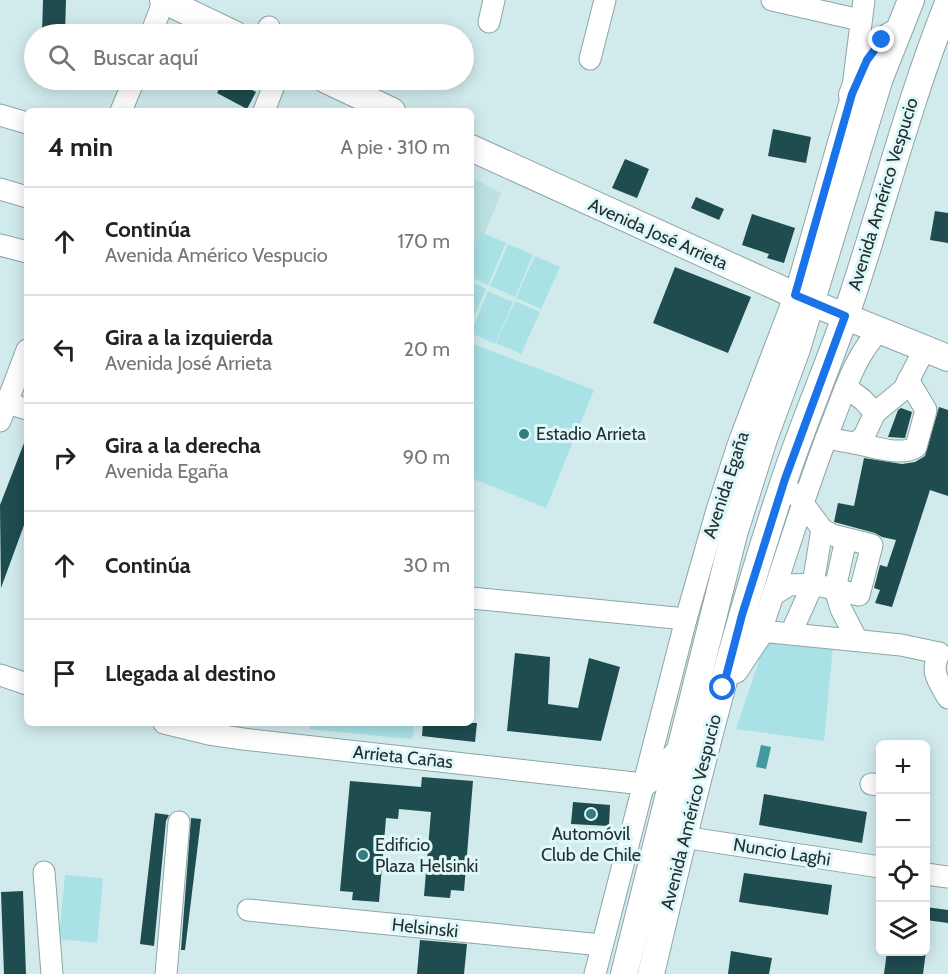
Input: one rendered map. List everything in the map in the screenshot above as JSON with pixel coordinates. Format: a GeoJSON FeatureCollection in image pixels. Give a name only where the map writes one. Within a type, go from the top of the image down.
{"type":"FeatureCollection","features":[{"type":"Feature","properties":{"kind":"main road"},"geometry":{"type":"LineString","coordinates":[[164,0],[213,24]]}},
{"type":"Feature","properties":{"kind":"main road","name":"Avenida Américo Vespucio"},"geometry":{"type":"LineString","coordinates":[[624,974],[734,534],[764,439],[797,350],[804,299],[911,0]]}},
{"type":"Feature","properties":{"kind":"main road","name":"Avenida Américo Vespucio"},"geometry":{"type":"LineString","coordinates":[[651,974],[683,837],[742,615],[785,479],[845,316],[915,93],[942,35],[948,3]]}},
{"type":"Feature","properties":{"kind":"main road"},"geometry":{"type":"LineString","coordinates":[[852,94],[863,68],[882,40],[898,32],[942,35]]}},
{"type":"Feature","properties":{"kind":"main road"},"geometry":{"type":"LineString","coordinates":[[347,90],[386,108]]}},
{"type":"Feature","properties":{"kind":"main road","name":"Avenida José Arrieta"},"geometry":{"type":"LineString","coordinates":[[474,149],[804,299],[948,358]]}},
{"type":"Feature","properties":{"kind":"main road"},"geometry":{"type":"LineString","coordinates":[[723,688],[761,631]]}},
{"type":"Feature","properties":{"kind":"main road"},"geometry":{"type":"LineString","coordinates":[[644,784],[661,771],[680,750]]}},
{"type":"Feature","properties":{"kind":"street"},"geometry":{"type":"LineString","coordinates":[[155,24],[164,0]]}},
{"type":"Feature","properties":{"kind":"street"},"geometry":{"type":"LineString","coordinates":[[489,22],[494,0]]}},
{"type":"Feature","properties":{"kind":"street"},"geometry":{"type":"LineString","coordinates":[[590,59],[605,0]]}},
{"type":"Feature","properties":{"kind":"street"},"geometry":{"type":"LineString","coordinates":[[772,0],[862,10]]}},
{"type":"Feature","properties":{"kind":"street","name":"Avenida Egaña"},"geometry":{"type":"LineString","coordinates":[[595,974],[686,619],[728,475],[804,299],[852,94],[862,10]]}},
{"type":"Feature","properties":{"kind":"street"},"geometry":{"type":"LineString","coordinates":[[122,108],[130,90]]}},
{"type":"Feature","properties":{"kind":"street"},"geometry":{"type":"LineString","coordinates":[[265,108],[272,90]]}},
{"type":"Feature","properties":{"kind":"street"},"geometry":{"type":"LineString","coordinates":[[0,115],[24,122]]}},
{"type":"Feature","properties":{"kind":"street"},"geometry":{"type":"LineString","coordinates":[[0,189],[24,196]]}},
{"type":"Feature","properties":{"kind":"street"},"geometry":{"type":"LineString","coordinates":[[0,245],[24,251]]}},
{"type":"Feature","properties":{"kind":"street"},"geometry":{"type":"LineString","coordinates":[[880,330],[862,352],[846,387],[802,503],[761,631],[943,651],[934,664],[934,672],[948,698]]}},
{"type":"Feature","properties":{"kind":"street"},"geometry":{"type":"LineString","coordinates":[[854,443],[864,436],[874,413],[904,389],[925,348]]}},
{"type":"Feature","properties":{"kind":"street"},"geometry":{"type":"LineString","coordinates":[[9,408],[24,360]]}},
{"type":"Feature","properties":{"kind":"street"},"geometry":{"type":"LineString","coordinates":[[826,438],[894,450],[906,451],[916,447],[926,410],[908,380]]}},
{"type":"Feature","properties":{"kind":"street"},"geometry":{"type":"LineString","coordinates":[[846,387],[863,399],[874,413]]}},
{"type":"Feature","properties":{"kind":"street"},"geometry":{"type":"LineString","coordinates":[[773,595],[789,585],[813,584],[859,595],[872,545],[832,535],[822,529],[785,479]]}},
{"type":"Feature","properties":{"kind":"street"},"geometry":{"type":"LineString","coordinates":[[791,633],[813,584],[822,529]]}},
{"type":"Feature","properties":{"kind":"street"},"geometry":{"type":"LineString","coordinates":[[836,589],[841,609],[857,640]]}},
{"type":"Feature","properties":{"kind":"street"},"geometry":{"type":"LineString","coordinates":[[474,598],[686,619]]}},
{"type":"Feature","properties":{"kind":"street"},"geometry":{"type":"LineString","coordinates":[[0,675],[24,683]]}},
{"type":"Feature","properties":{"kind":"street","name":"Arrieta Cañas"},"geometry":{"type":"LineString","coordinates":[[176,726],[243,739],[644,784]]}},
{"type":"Feature","properties":{"kind":"street"},"geometry":{"type":"LineString","coordinates":[[166,974],[179,822]]}},
{"type":"Feature","properties":{"kind":"street","name":"Nuncio Laghi"},"geometry":{"type":"LineString","coordinates":[[683,837],[876,866]]}},
{"type":"Feature","properties":{"kind":"street"},"geometry":{"type":"LineString","coordinates":[[44,872],[52,974]]}},
{"type":"Feature","properties":{"kind":"street"},"geometry":{"type":"LineString","coordinates":[[930,875],[948,877]]}},
{"type":"Feature","properties":{"kind":"street","name":"Helsinski"},"geometry":{"type":"LineString","coordinates":[[248,910],[602,945]]}},
{"type":"Feature","properties":{"kind":"shaded area"},"geometry":{"type":"Polygon","coordinates":[[[474,179],[501,193],[474,260],[474,179]]]}},
{"type":"Feature","properties":{"kind":"shaded area"},"geometry":{"type":"Polygon","coordinates":[[[481,232],[506,243],[488,285],[474,278],[474,249],[481,232]]]}},
{"type":"Feature","properties":{"kind":"shaded area"},"geometry":{"type":"Polygon","coordinates":[[[508,244],[533,255],[515,297],[490,286],[508,244]]]}},
{"type":"Feature","properties":{"kind":"shaded area"},"geometry":{"type":"Polygon","coordinates":[[[535,256],[560,267],[541,309],[516,298],[535,256]]]}},
{"type":"Feature","properties":{"kind":"shaded area"},"geometry":{"type":"Polygon","coordinates":[[[474,283],[486,289],[474,316],[474,283]]]}},
{"type":"Feature","properties":{"kind":"shaded area"},"geometry":{"type":"Polygon","coordinates":[[[488,291],[513,302],[495,344],[474,334],[474,326],[488,291]]]}},
{"type":"Feature","properties":{"kind":"shaded area"},"geometry":{"type":"Polygon","coordinates":[[[515,301],[540,312],[521,354],[496,343],[515,301]]]}},
{"type":"Feature","properties":{"kind":"shaded area","name":"Estadio Arrieta"},"geometry":{"type":"Polygon","coordinates":[[[474,344],[594,390],[546,508],[474,479],[474,344]]]}},
{"type":"Feature","properties":{"kind":"shaded area"},"geometry":{"type":"Polygon","coordinates":[[[772,641],[833,646],[824,741],[736,729],[763,649],[772,641]]]}},
{"type":"Feature","properties":{"kind":"shaded area"},"geometry":{"type":"Polygon","coordinates":[[[310,726],[414,726],[412,739],[309,729],[310,726]]]}},
{"type":"Feature","properties":{"kind":"shaded area"},"geometry":{"type":"Polygon","coordinates":[[[761,745],[771,747],[766,769],[756,767],[761,745]]]}},
{"type":"Feature","properties":{"kind":"shaded area"},"geometry":{"type":"Polygon","coordinates":[[[65,875],[103,878],[97,943],[59,939],[65,875]]]}},
{"type":"Feature","properties":{"kind":"building"},"geometry":{"type":"Polygon","coordinates":[[[43,0],[66,0],[65,24],[42,24],[43,0]]]}},
{"type":"Feature","properties":{"kind":"building"},"geometry":{"type":"Polygon","coordinates":[[[219,90],[256,92],[248,108],[217,93],[219,90]]]}},
{"type":"Feature","properties":{"kind":"building"},"geometry":{"type":"Polygon","coordinates":[[[773,129],[811,137],[806,163],[768,156],[773,129]]]}},
{"type":"Feature","properties":{"kind":"building"},"geometry":{"type":"Polygon","coordinates":[[[625,159],[649,169],[637,198],[612,188],[625,159]]]}},
{"type":"Feature","properties":{"kind":"building"},"geometry":{"type":"Polygon","coordinates":[[[696,197],[724,209],[719,220],[691,208],[696,197]]]}},
{"type":"Feature","properties":{"kind":"building"},"geometry":{"type":"Polygon","coordinates":[[[935,211],[948,213],[948,243],[930,240],[935,211]]]}},
{"type":"Feature","properties":{"kind":"building"},"geometry":{"type":"Polygon","coordinates":[[[752,214],[795,228],[784,263],[767,258],[769,254],[742,245],[752,214]]]}},
{"type":"Feature","properties":{"kind":"building"},"geometry":{"type":"Polygon","coordinates":[[[675,267],[751,297],[728,353],[653,323],[675,267]]]}},
{"type":"Feature","properties":{"kind":"building"},"geometry":{"type":"Polygon","coordinates":[[[939,407],[948,410],[948,496],[930,490],[892,607],[875,603],[880,590],[874,588],[880,565],[887,567],[896,540],[834,522],[838,503],[854,506],[864,458],[902,464],[915,462],[925,456],[939,407]]]}},
{"type":"Feature","properties":{"kind":"building"},"geometry":{"type":"Polygon","coordinates":[[[901,408],[912,412],[905,438],[888,437],[898,410],[901,408]]]}},
{"type":"Feature","properties":{"kind":"building"},"geometry":{"type":"Polygon","coordinates":[[[24,443],[24,525],[1,588],[0,505],[24,443]]]}},
{"type":"Feature","properties":{"kind":"building"},"geometry":{"type":"Polygon","coordinates":[[[515,653],[550,657],[548,704],[578,708],[589,658],[620,667],[601,741],[507,731],[515,653]]]}},
{"type":"Feature","properties":{"kind":"building"},"geometry":{"type":"Polygon","coordinates":[[[474,723],[477,723],[475,742],[422,736],[423,726],[474,726],[474,723]]]}},
{"type":"Feature","properties":{"kind":"building"},"geometry":{"type":"Polygon","coordinates":[[[422,777],[473,781],[464,891],[451,890],[450,898],[424,896],[431,812],[399,809],[398,819],[386,818],[379,902],[352,900],[353,892],[340,891],[350,781],[421,787],[422,777]]]}},
{"type":"Feature","properties":{"kind":"building"},"geometry":{"type":"Polygon","coordinates":[[[764,794],[867,812],[862,843],[759,825],[764,794]]]}},
{"type":"Feature","properties":{"kind":"building","name":"Automóvil Club de Chile"},"geometry":{"type":"Polygon","coordinates":[[[573,802],[610,805],[609,826],[571,824],[573,802]]]}},
{"type":"Feature","properties":{"kind":"building"},"geometry":{"type":"Polygon","coordinates":[[[155,813],[169,815],[166,821],[154,946],[140,944],[155,813]]]}},
{"type":"Feature","properties":{"kind":"building"},"geometry":{"type":"Polygon","coordinates":[[[191,818],[201,819],[185,950],[181,950],[191,818]]]}},
{"type":"Feature","properties":{"kind":"building"},"geometry":{"type":"Polygon","coordinates":[[[744,873],[832,885],[828,915],[739,902],[744,873]]]}},
{"type":"Feature","properties":{"kind":"building"},"geometry":{"type":"Polygon","coordinates":[[[23,891],[26,974],[4,974],[1,892],[23,891]]]}},
{"type":"Feature","properties":{"kind":"building"},"geometry":{"type":"Polygon","coordinates":[[[930,908],[948,910],[948,923],[930,921],[930,908]]]}},
{"type":"Feature","properties":{"kind":"building"},"geometry":{"type":"Polygon","coordinates":[[[420,940],[467,944],[464,974],[417,974],[420,940]]]}},
{"type":"Feature","properties":{"kind":"building"},"geometry":{"type":"Polygon","coordinates":[[[731,951],[772,958],[769,974],[728,974],[731,951]]]}},
{"type":"Feature","properties":{"kind":"building"},"geometry":{"type":"Polygon","coordinates":[[[886,956],[925,956],[923,974],[884,974],[886,956]]]}},
{"type":"Feature","properties":{"kind":"place","name":"Estadio Arrieta"},"geometry":{"type":"Point","coordinates":[524,434]}},
{"type":"Feature","properties":{"kind":"place","name":"Automóvil Club de Chile"},"geometry":{"type":"Point","coordinates":[591,814]}},
{"type":"Feature","properties":{"kind":"place","name":"Edificio Plaza Helsinki"},"geometry":{"type":"Point","coordinates":[363,855]}},
{"type":"Feature","properties":{"kind":"route"},"geometry":{"type":"LineString","coordinates":[[723,688],[742,615],[785,479],[845,316],[795,295],[852,94],[867,60],[882,40]]}}]}
